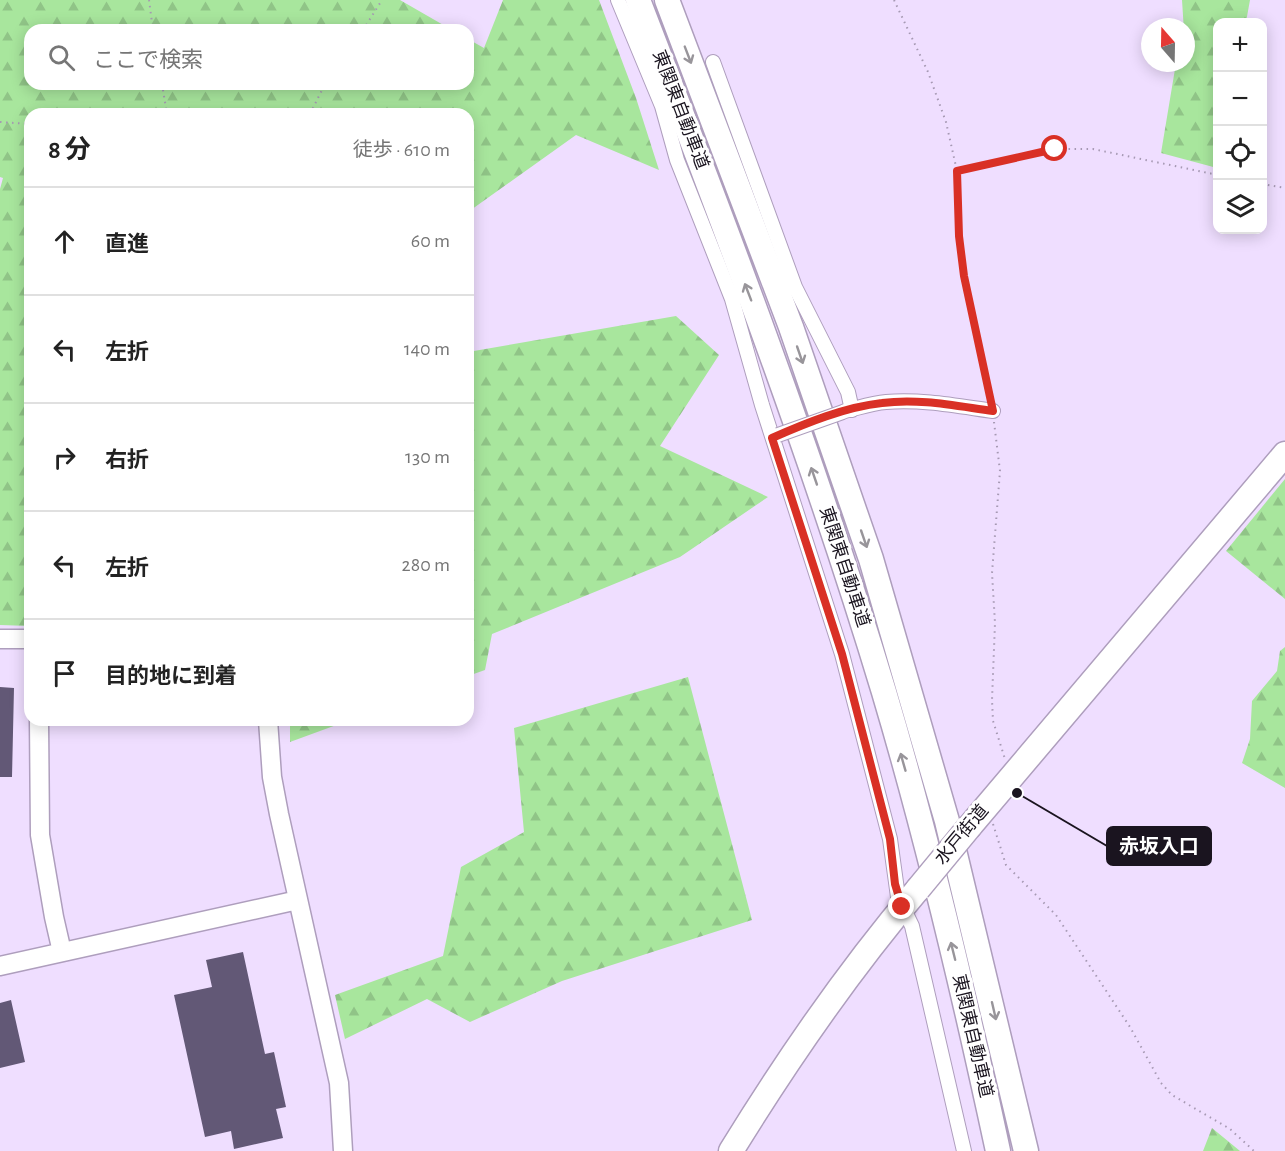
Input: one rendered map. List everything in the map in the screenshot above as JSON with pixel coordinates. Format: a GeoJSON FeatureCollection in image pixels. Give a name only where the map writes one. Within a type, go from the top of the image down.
{"type":"FeatureCollection","features":[{"type":"Feature","properties":{"kind":"highway","name":"東関東自動車道"},"geometry":{"type":"LineString","coordinates":[[638,0],[765,335],[845,566],[928,849],[998,1151]]}},
{"type":"Feature","properties":{"kind":"highway","name":"東関東自動車道"},"geometry":{"type":"LineString","coordinates":[[667,0],[791,327],[871,559],[947,821],[1026,1151]]}},
{"type":"Feature","properties":{"kind":"highway","name":"水戸街道"},"geometry":{"type":"LineString","coordinates":[[731,1151],[770,1090],[910,898],[1285,454]]}},
{"type":"Feature","properties":{"kind":"street"},"geometry":{"type":"LineString","coordinates":[[618,0],[662,106],[677,160],[732,299],[842,654],[890,839],[895,884],[910,898],[912,926],[964,1151]]}},
{"type":"Feature","properties":{"kind":"street"},"geometry":{"type":"LineString","coordinates":[[713,62],[795,287],[848,392],[847,411]]}},
{"type":"Feature","properties":{"kind":"street"},"geometry":{"type":"LineString","coordinates":[[775,436],[874,404],[932,402],[993,411]]}},
{"type":"Feature","properties":{"kind":"street"},"geometry":{"type":"LineString","coordinates":[[0,639],[24,639]]}},
{"type":"Feature","properties":{"kind":"street"},"geometry":{"type":"LineString","coordinates":[[39,726],[40,835],[54,917],[63,952]]}},
{"type":"Feature","properties":{"kind":"street"},"geometry":{"type":"LineString","coordinates":[[268,726],[272,777],[339,1083],[343,1151]]}},
{"type":"Feature","properties":{"kind":"street"},"geometry":{"type":"LineString","coordinates":[[0,966],[298,900]]}},
{"type":"Feature","properties":{"kind":"path"},"geometry":{"type":"LineString","coordinates":[[149,0],[152,24]]}},
{"type":"Feature","properties":{"kind":"path"},"geometry":{"type":"LineString","coordinates":[[367,24],[382,0]]}},
{"type":"Feature","properties":{"kind":"path"},"geometry":{"type":"LineString","coordinates":[[894,0],[938,97],[957,171],[959,236],[964,276],[993,411],[1000,471],[992,573],[995,623],[993,721],[1012,776]]}},
{"type":"Feature","properties":{"kind":"path"},"geometry":{"type":"LineString","coordinates":[[163,90],[166,108]]}},
{"type":"Feature","properties":{"kind":"path"},"geometry":{"type":"LineString","coordinates":[[313,108],[322,90]]}},
{"type":"Feature","properties":{"kind":"path"},"geometry":{"type":"LineString","coordinates":[[0,122],[24,124]]}},
{"type":"Feature","properties":{"kind":"path"},"geometry":{"type":"LineString","coordinates":[[957,171],[1055,149],[1093,148],[1213,174]]}},
{"type":"Feature","properties":{"kind":"path"},"geometry":{"type":"LineString","coordinates":[[1267,185],[1285,188]]}},
{"type":"Feature","properties":{"kind":"path"},"geometry":{"type":"LineString","coordinates":[[976,818],[994,825],[1000,853],[1006,865],[1056,915],[1130,1027],[1161,1083],[1172,1095],[1230,1129],[1254,1151]]}},
{"type":"Feature","properties":{"kind":"green space"},"geometry":{"type":"Polygon","coordinates":[[[0,0],[400,0],[442,24],[24,24],[24,90],[474,90],[474,42],[484,48],[503,0],[599,0],[636,98],[659,170],[576,135],[474,208],[474,108],[24,108],[24,626],[0,625],[0,189],[3,178],[0,177],[0,0]]]}},
{"type":"Feature","properties":{"kind":"green space"},"geometry":{"type":"Polygon","coordinates":[[[1182,0],[1250,0],[1247,18],[1213,18],[1213,167],[1161,153],[1174,72],[1195,72],[1195,18],[1183,18],[1182,0]]]}},
{"type":"Feature","properties":{"kind":"green space"},"geometry":{"type":"Polygon","coordinates":[[[676,316],[719,355],[660,446],[768,497],[680,557],[492,634],[485,670],[474,674],[474,351],[676,316]]]}},
{"type":"Feature","properties":{"kind":"green space"},"geometry":{"type":"Polygon","coordinates":[[[1285,479],[1285,599],[1226,551],[1285,479]]]}},
{"type":"Feature","properties":{"kind":"green space"},"geometry":{"type":"Polygon","coordinates":[[[1285,647],[1285,788],[1242,763],[1250,739],[1252,701],[1277,671],[1280,651],[1285,647]]]}},
{"type":"Feature","properties":{"kind":"green space"},"geometry":{"type":"Polygon","coordinates":[[[688,677],[752,920],[562,981],[470,1022],[427,999],[345,1039],[335,995],[443,956],[461,867],[524,832],[514,728],[688,677]]]}},
{"type":"Feature","properties":{"kind":"green space"},"geometry":{"type":"Polygon","coordinates":[[[290,726],[334,726],[290,742],[290,726]]]}},
{"type":"Feature","properties":{"kind":"green space"},"geometry":{"type":"Polygon","coordinates":[[[1212,1128],[1240,1151],[1203,1151],[1212,1128]]]}},
{"type":"Feature","properties":{"kind":"building"},"geometry":{"type":"Polygon","coordinates":[[[0,687],[14,688],[12,777],[0,777],[0,687]]]}},
{"type":"Feature","properties":{"kind":"building"},"geometry":{"type":"Polygon","coordinates":[[[243,952],[265,1054],[274,1052],[286,1107],[276,1109],[283,1138],[234,1149],[231,1131],[205,1137],[174,995],[212,987],[206,960],[243,952]]]}},
{"type":"Feature","properties":{"kind":"building"},"geometry":{"type":"Polygon","coordinates":[[[11,1000],[25,1062],[0,1068],[0,1003],[11,1000]]]}},
{"type":"Feature","properties":{"kind":"place","name":"赤坂入口"},"geometry":{"type":"Point","coordinates":[1017,793]}},
{"type":"Feature","properties":{"kind":"route"},"geometry":{"type":"LineString","coordinates":[[902,907],[895,884],[890,839],[842,654],[772,438],[843,412],[885,402],[932,402],[993,411],[964,276],[959,236],[957,171],[1055,149]]}}]}
